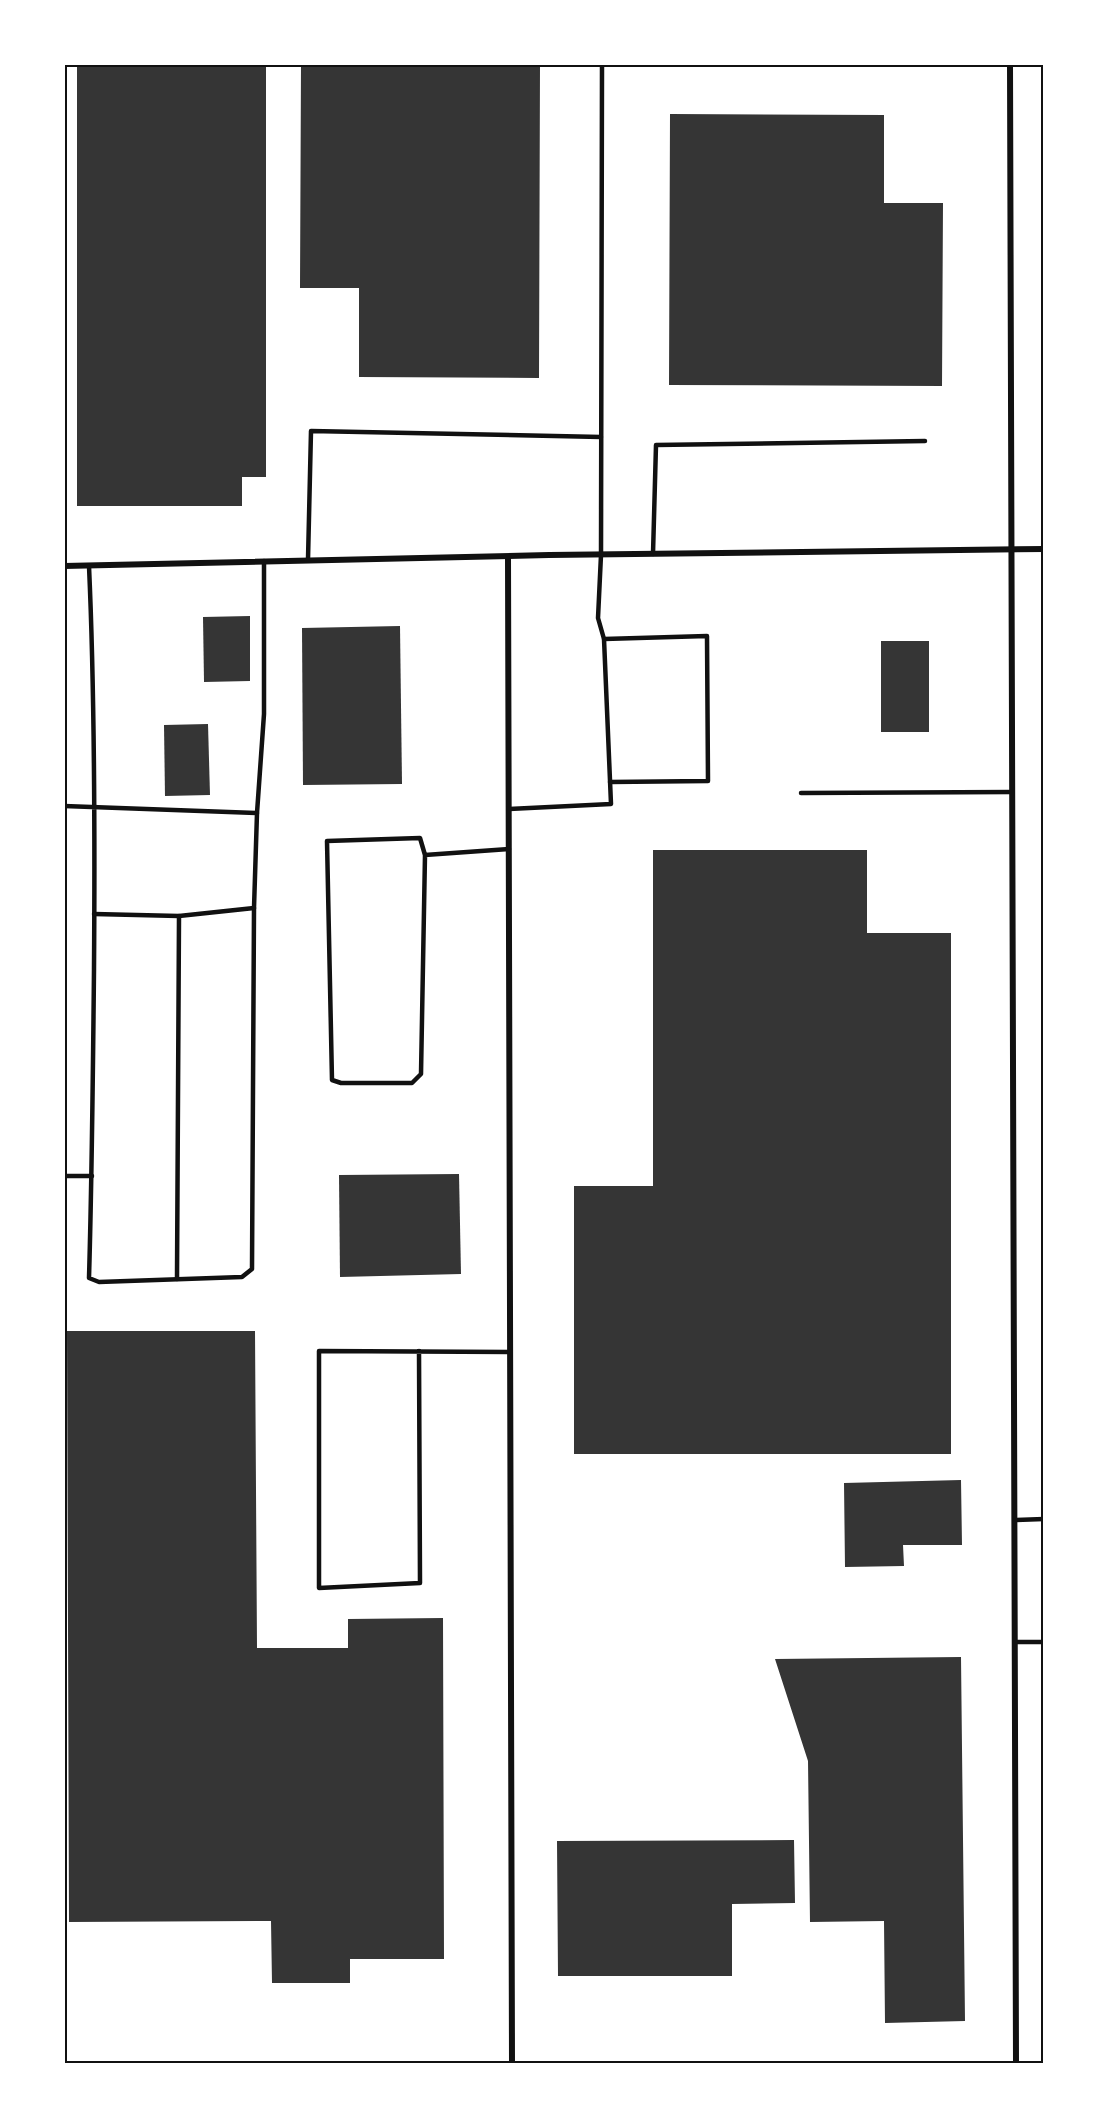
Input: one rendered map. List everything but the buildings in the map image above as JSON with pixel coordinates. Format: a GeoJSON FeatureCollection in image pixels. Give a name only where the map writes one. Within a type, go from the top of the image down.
{"type":"FeatureCollection","features":[{"type":"Feature","properties":{"kind":"street"},"geometry":{"type":"LineString","coordinates":[[1010,64],[1016,2064]]}},
{"type":"Feature","properties":{"kind":"street"},"geometry":{"type":"LineString","coordinates":[[64,566],[508,556],[1044,549]]}},
{"type":"Feature","properties":{"kind":"street"},"geometry":{"type":"LineString","coordinates":[[508,556],[512,2064]]}},
{"type":"Feature","properties":{"kind":"lane"},"geometry":{"type":"LineString","coordinates":[[509,809],[611,804],[604,639],[598,618],[601,555],[602,64]]}},
{"type":"Feature","properties":{"kind":"lane"},"geometry":{"type":"LineString","coordinates":[[308,560],[311,431],[601,437]]}},
{"type":"Feature","properties":{"kind":"lane"},"geometry":{"type":"LineString","coordinates":[[653,554],[656,445],[925,441]]}},
{"type":"Feature","properties":{"kind":"lane"},"geometry":{"type":"LineString","coordinates":[[89,566],[94,914],[89,1278],[99,1282],[242,1277],[252,1269],[254,908],[257,813],[264,714],[264,561]]}},
{"type":"Feature","properties":{"kind":"lane"},"geometry":{"type":"LineString","coordinates":[[604,639],[706,636],[708,781],[610,782]]}},
{"type":"Feature","properties":{"kind":"lane"},"geometry":{"type":"LineString","coordinates":[[801,793],[1012,792]]}},
{"type":"Feature","properties":{"kind":"lane"},"geometry":{"type":"LineString","coordinates":[[64,806],[257,813]]}},
{"type":"Feature","properties":{"kind":"lane"},"geometry":{"type":"LineString","coordinates":[[420,838],[425,855],[421,1074],[412,1083],[341,1083],[332,1080],[327,841],[420,838]]}},
{"type":"Feature","properties":{"kind":"lane"},"geometry":{"type":"LineString","coordinates":[[425,855],[509,849]]}},
{"type":"Feature","properties":{"kind":"lane"},"geometry":{"type":"LineString","coordinates":[[94,914],[179,916],[254,908]]}},
{"type":"Feature","properties":{"kind":"lane"},"geometry":{"type":"LineString","coordinates":[[177,1279],[179,916]]}},
{"type":"Feature","properties":{"kind":"lane"},"geometry":{"type":"LineString","coordinates":[[64,1176],[92,1176]]}},
{"type":"Feature","properties":{"kind":"lane"},"geometry":{"type":"LineString","coordinates":[[419,1351],[420,1583],[319,1588],[319,1351],[419,1351],[510,1352]]}},
{"type":"Feature","properties":{"kind":"lane"},"geometry":{"type":"LineString","coordinates":[[1015,1520],[1044,1519]]}},
{"type":"Feature","properties":{"kind":"lane"},"geometry":{"type":"LineString","coordinates":[[1015,1642],[1044,1642]]}}]}
